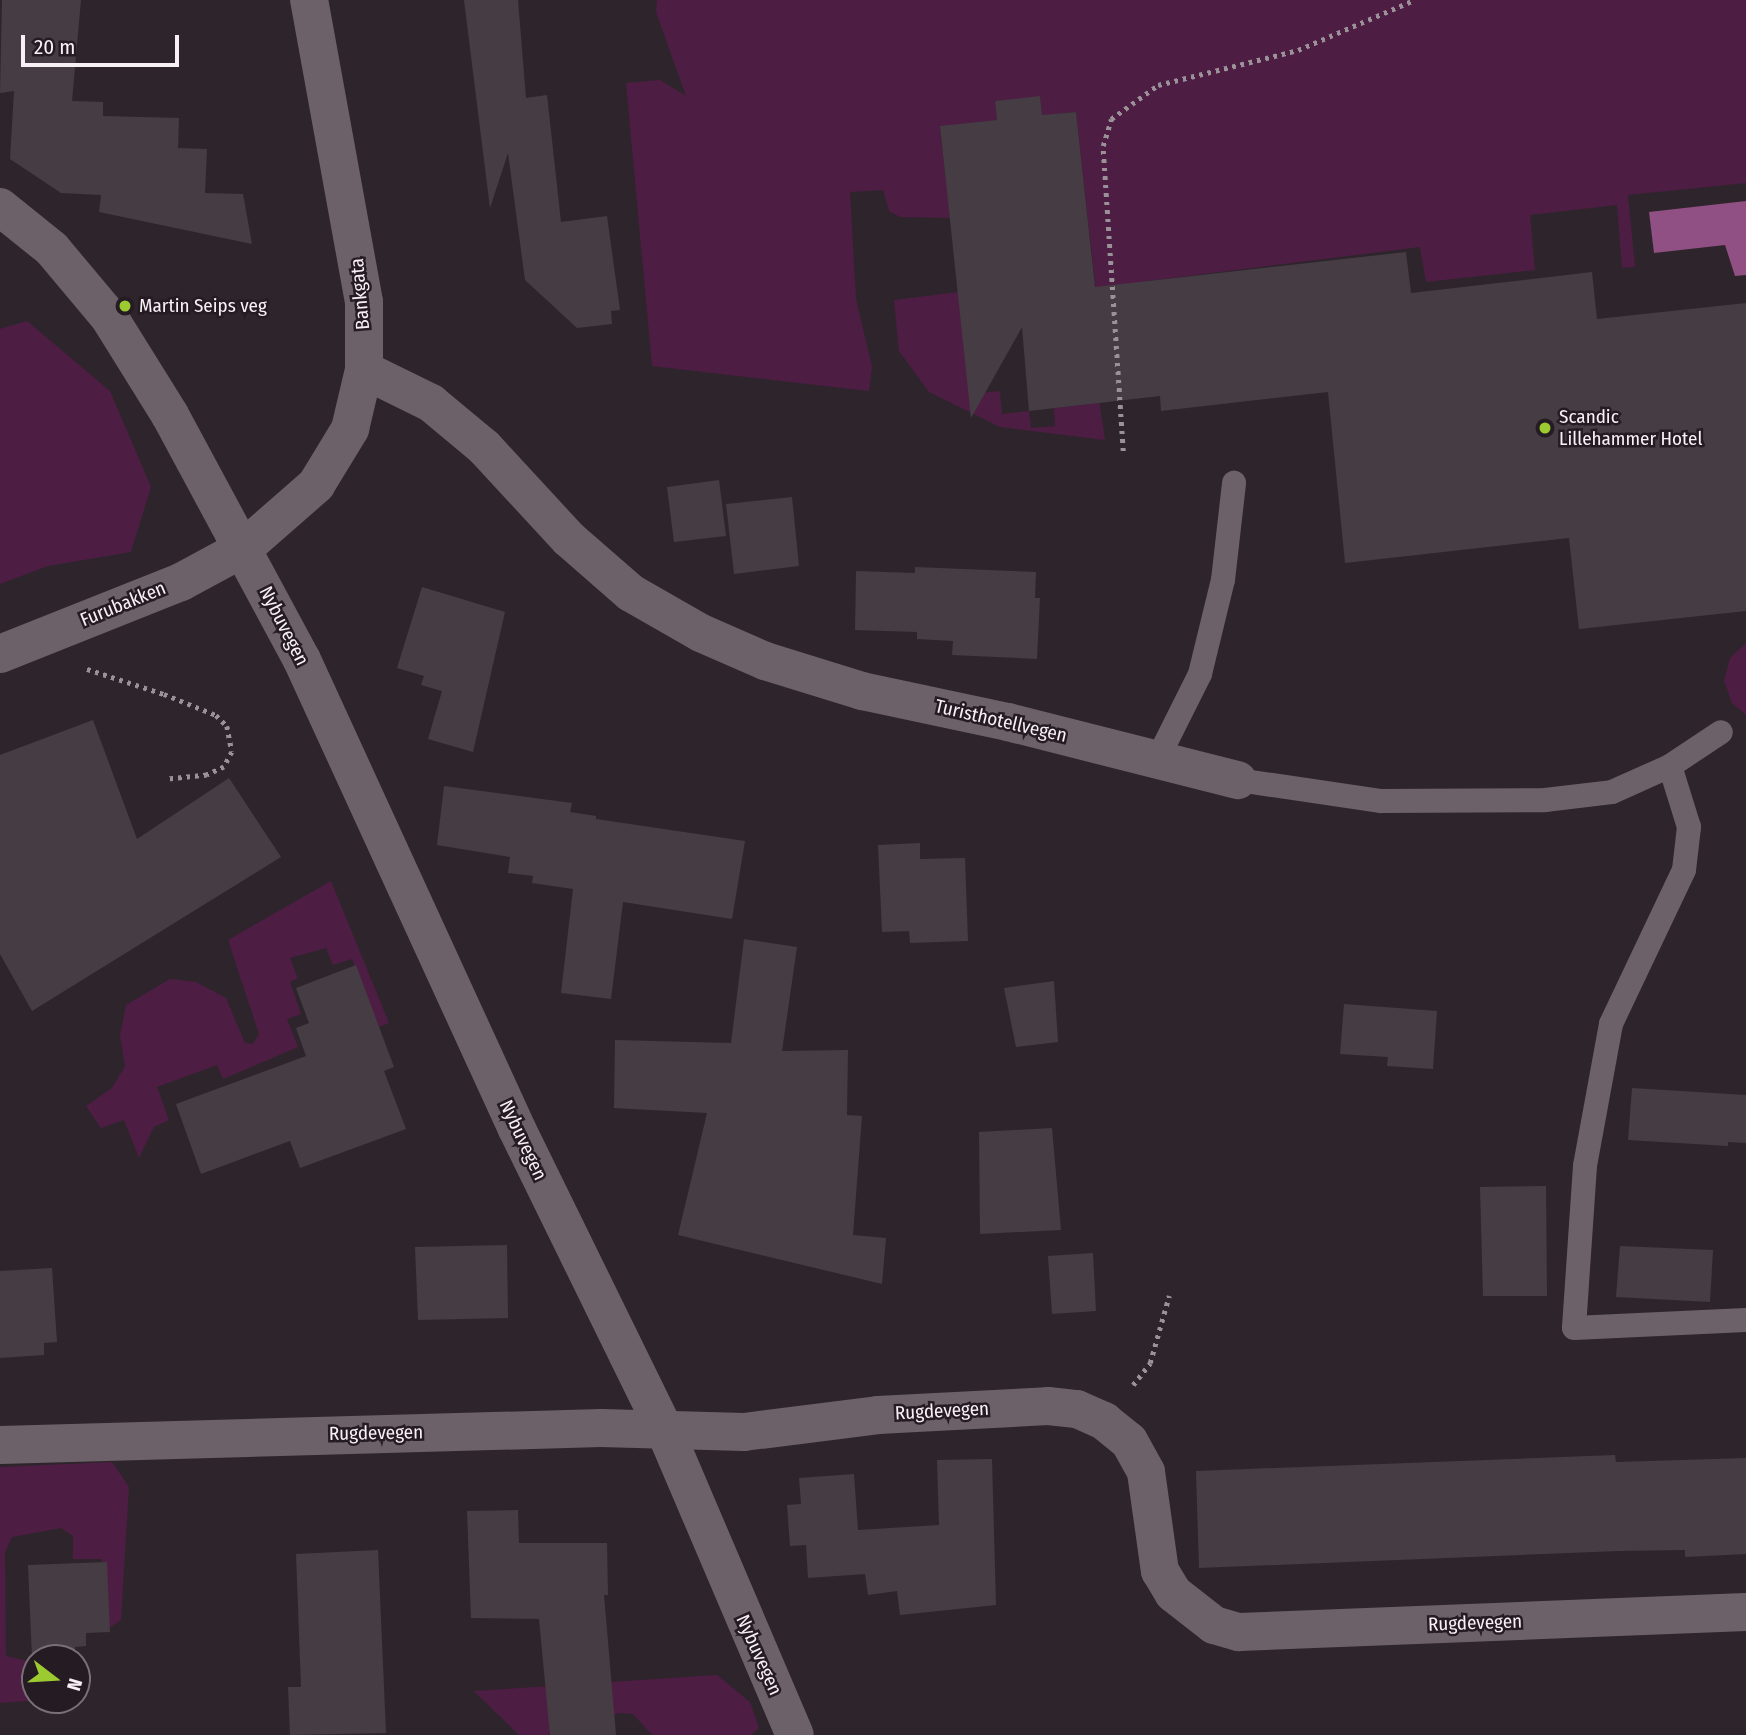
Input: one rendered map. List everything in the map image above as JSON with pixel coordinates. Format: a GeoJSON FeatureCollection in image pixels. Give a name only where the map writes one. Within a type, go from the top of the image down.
{"type":"FeatureCollection","features":[{"type":"Feature","properties":{"kind":"street","name":"Bankgata"},"geometry":{"type":"LineString","coordinates":[[244,548],[316,485],[350,429],[364,370],[364,302],[355,239],[309,0]]}},
{"type":"Feature","properties":{"kind":"street"},"geometry":{"type":"LineString","coordinates":[[0,207],[52,249],[109,317],[244,548]]}},
{"type":"Feature","properties":{"kind":"street","name":"Turisthotellvegen"},"geometry":{"type":"LineString","coordinates":[[364,370],[431,403],[484,447],[569,539],[631,593],[691,628],[765,661],[862,691],[1158,758],[1238,780]]}},
{"type":"Feature","properties":{"kind":"street","name":"Furubakken"},"geometry":{"type":"LineString","coordinates":[[17,647],[181,582],[244,548]]}},
{"type":"Feature","properties":{"kind":"street","name":"Nybuvegen"},"geometry":{"type":"LineString","coordinates":[[244,548],[302,660],[517,1129],[666,1433],[795,1735]]}},
{"type":"Feature","properties":{"kind":"street","name":"Rugdevegen"},"geometry":{"type":"LineString","coordinates":[[0,1445],[601,1428],[666,1433],[744,1432],[878,1415],[1048,1406],[1077,1409],[1104,1420],[1129,1441],[1146,1472],[1160,1571],[1173,1593],[1214,1625],[1239,1632],[1746,1612]]}},
{"type":"Feature","properties":{"kind":"lane"},"geometry":{"type":"LineString","coordinates":[[1158,758],[1200,674],[1223,580],[1234,483]]}},
{"type":"Feature","properties":{"kind":"lane","name":"Turisthotellvegen"},"geometry":{"type":"LineString","coordinates":[[1238,780],[1381,801],[1471,804],[1612,792],[1670,766],[1721,732]]}},
{"type":"Feature","properties":{"kind":"lane"},"geometry":{"type":"LineString","coordinates":[[1670,766],[1689,827],[1684,870],[1611,1024],[1584,1166],[1574,1328],[1746,1320]]}},
{"type":"Feature","properties":{"kind":"path"},"geometry":{"type":"LineString","coordinates":[[1123,451],[1103,145],[1111,119],[1158,85],[1298,50],[1414,0]]}},
{"type":"Feature","properties":{"kind":"path"},"geometry":{"type":"LineString","coordinates":[[17,647],[164,694],[216,715],[227,726],[232,752],[225,767],[207,775],[167,779]]}},
{"type":"Feature","properties":{"kind":"path"},"geometry":{"type":"LineString","coordinates":[[1104,1420],[1150,1363],[1169,1296]]}},
{"type":"Feature","properties":{"kind":"shaded area"},"geometry":{"type":"Polygon","coordinates":[[[657,0],[1746,0],[1746,183],[1628,195],[1635,267],[1622,268],[1617,205],[1530,215],[1535,270],[1426,282],[1420,247],[1147,281],[1100,327],[1076,112],[1042,115],[1040,97],[995,101],[997,120],[940,127],[950,218],[900,217],[889,211],[883,190],[850,192],[856,299],[872,367],[869,391],[652,366],[626,83],[660,80],[686,96],[656,12],[657,0]]]}},
{"type":"Feature","properties":{"kind":"shaded area"},"geometry":{"type":"Polygon","coordinates":[[[1746,201],[1746,275],[1735,276],[1725,245],[1654,253],[1649,212],[1746,201]]]}},
{"type":"Feature","properties":{"kind":"shaded area"},"geometry":{"type":"Polygon","coordinates":[[[958,292],[969,394],[1000,391],[1002,414],[1029,411],[1031,428],[1055,426],[1054,408],[1092,404],[1091,385],[1097,387],[1105,440],[1000,427],[929,392],[899,351],[894,300],[958,292]]]}},
{"type":"Feature","properties":{"kind":"shaded area"},"geometry":{"type":"Polygon","coordinates":[[[27,321],[110,391],[151,487],[131,552],[48,566],[0,584],[0,329],[27,321]]]}},
{"type":"Feature","properties":{"kind":"shaded area"},"geometry":{"type":"Polygon","coordinates":[[[1746,643],[1746,715],[1732,703],[1724,681],[1730,658],[1746,643]]]}},
{"type":"Feature","properties":{"kind":"shaded area"},"geometry":{"type":"Polygon","coordinates":[[[331,881],[389,1023],[377,1028],[352,959],[333,965],[326,948],[290,958],[298,978],[290,982],[301,1014],[287,1019],[298,1047],[223,1079],[217,1065],[157,1087],[169,1120],[154,1127],[139,1158],[124,1120],[101,1128],[86,1106],[112,1088],[125,1066],[120,1035],[126,1005],[170,979],[196,982],[226,998],[245,1043],[253,1044],[259,1034],[228,940],[331,881]]]}},
{"type":"Feature","properties":{"kind":"shaded area"},"geometry":{"type":"Polygon","coordinates":[[[112,1462],[129,1487],[121,1620],[103,1632],[102,1559],[73,1559],[73,1536],[61,1528],[12,1537],[5,1552],[6,1656],[21,1660],[21,1702],[0,1703],[0,1467],[112,1462]]]}},
{"type":"Feature","properties":{"kind":"shaded area"},"geometry":{"type":"Polygon","coordinates":[[[717,1675],[750,1702],[759,1728],[751,1735],[652,1735],[633,1714],[618,1713],[605,1721],[559,1724],[548,1735],[519,1735],[474,1691],[717,1675]]]}},
{"type":"Feature","properties":{"kind":"building"},"geometry":{"type":"Polygon","coordinates":[[[2,0],[81,0],[72,101],[103,102],[103,116],[179,118],[178,148],[207,149],[205,193],[243,194],[252,244],[99,212],[101,195],[61,193],[10,159],[14,91],[0,93],[2,0]]]}},
{"type":"Feature","properties":{"kind":"building"},"geometry":{"type":"Polygon","coordinates":[[[464,0],[518,0],[526,98],[547,95],[561,222],[607,216],[620,310],[611,311],[612,324],[577,328],[525,280],[508,153],[490,208],[464,0]]]}},
{"type":"Feature","properties":{"kind":"building","name":"Scandic Lillehammer Hotel"},"geometry":{"type":"Polygon","coordinates":[[[1040,96],[1042,115],[1076,112],[1095,287],[1406,252],[1411,293],[1592,272],[1597,319],[1746,303],[1746,611],[1579,629],[1569,538],[1345,563],[1328,392],[1161,411],[1160,396],[1029,411],[1022,327],[971,418],[940,126],[997,120],[995,101],[1040,96]]]}},
{"type":"Feature","properties":{"kind":"building"},"geometry":{"type":"Polygon","coordinates":[[[719,480],[726,536],[674,542],[667,487],[719,480]]]}},
{"type":"Feature","properties":{"kind":"building"},"geometry":{"type":"Polygon","coordinates":[[[792,497],[799,566],[734,574],[726,504],[792,497]]]}},
{"type":"Feature","properties":{"kind":"building"},"geometry":{"type":"Polygon","coordinates":[[[915,567],[1036,572],[1035,598],[1040,598],[1037,659],[952,655],[953,641],[917,639],[917,632],[855,630],[856,571],[915,573],[915,567]]]}},
{"type":"Feature","properties":{"kind":"building"},"geometry":{"type":"Polygon","coordinates":[[[422,587],[505,612],[473,752],[428,739],[442,691],[421,685],[424,676],[397,668],[422,587]]]}},
{"type":"Feature","properties":{"kind":"building"},"geometry":{"type":"Polygon","coordinates":[[[93,720],[137,839],[229,778],[281,857],[32,1011],[0,954],[0,755],[93,720]]]}},
{"type":"Feature","properties":{"kind":"building"},"geometry":{"type":"Polygon","coordinates":[[[444,786],[572,803],[570,812],[596,816],[596,819],[745,841],[732,919],[623,902],[611,999],[561,993],[573,889],[532,883],[533,876],[508,873],[510,857],[437,845],[444,786]]]}},
{"type":"Feature","properties":{"kind":"building"},"geometry":{"type":"Polygon","coordinates":[[[920,843],[920,859],[965,858],[968,941],[910,943],[909,931],[882,932],[878,845],[920,843]]]}},
{"type":"Feature","properties":{"kind":"building"},"geometry":{"type":"Polygon","coordinates":[[[744,939],[797,947],[782,1051],[848,1050],[847,1115],[862,1116],[853,1235],[886,1238],[882,1284],[678,1235],[707,1113],[614,1108],[615,1040],[731,1043],[744,939]]]}},
{"type":"Feature","properties":{"kind":"building"},"geometry":{"type":"Polygon","coordinates":[[[356,965],[394,1067],[384,1071],[406,1129],[300,1168],[290,1141],[201,1174],[176,1104],[306,1056],[296,1028],[309,1023],[296,988],[356,965]]]}},
{"type":"Feature","properties":{"kind":"building"},"geometry":{"type":"Polygon","coordinates":[[[1054,981],[1058,1042],[1016,1047],[1004,988],[1054,981]]]}},
{"type":"Feature","properties":{"kind":"building"},"geometry":{"type":"Polygon","coordinates":[[[1344,1004],[1437,1011],[1433,1069],[1387,1066],[1388,1057],[1340,1054],[1344,1004]]]}},
{"type":"Feature","properties":{"kind":"building"},"geometry":{"type":"Polygon","coordinates":[[[1632,1088],[1746,1095],[1746,1143],[1728,1142],[1728,1146],[1628,1140],[1632,1088]]]}},
{"type":"Feature","properties":{"kind":"building"},"geometry":{"type":"Polygon","coordinates":[[[1052,1128],[1061,1230],[980,1234],[979,1132],[1052,1128]]]}},
{"type":"Feature","properties":{"kind":"building"},"geometry":{"type":"Polygon","coordinates":[[[1546,1186],[1547,1296],[1483,1296],[1480,1187],[1546,1186]]]}},
{"type":"Feature","properties":{"kind":"building"},"geometry":{"type":"Polygon","coordinates":[[[507,1245],[508,1318],[418,1320],[415,1247],[507,1245]]]}},
{"type":"Feature","properties":{"kind":"building"},"geometry":{"type":"Polygon","coordinates":[[[1620,1246],[1713,1250],[1710,1302],[1616,1297],[1620,1246]]]}},
{"type":"Feature","properties":{"kind":"building"},"geometry":{"type":"Polygon","coordinates":[[[1093,1253],[1096,1311],[1052,1314],[1048,1256],[1093,1253]]]}},
{"type":"Feature","properties":{"kind":"building"},"geometry":{"type":"Polygon","coordinates":[[[52,1268],[57,1342],[44,1343],[44,1355],[0,1358],[0,1271],[52,1268]]]}},
{"type":"Feature","properties":{"kind":"building"},"geometry":{"type":"Polygon","coordinates":[[[1615,1455],[1616,1462],[1746,1458],[1746,1554],[1685,1557],[1685,1550],[1619,1551],[1199,1568],[1196,1471],[1615,1455]]]}},
{"type":"Feature","properties":{"kind":"building"},"geometry":{"type":"Polygon","coordinates":[[[992,1459],[996,1605],[900,1615],[897,1591],[868,1595],[865,1574],[808,1578],[806,1545],[790,1546],[787,1505],[801,1504],[799,1478],[854,1474],[858,1530],[939,1525],[937,1460],[992,1459]]]}},
{"type":"Feature","properties":{"kind":"building"},"geometry":{"type":"Polygon","coordinates":[[[518,1510],[519,1543],[607,1543],[608,1595],[604,1595],[616,1735],[550,1735],[539,1619],[471,1618],[467,1511],[518,1510]]]}},
{"type":"Feature","properties":{"kind":"building"},"geometry":{"type":"Polygon","coordinates":[[[378,1550],[386,1733],[290,1735],[288,1687],[301,1687],[296,1554],[378,1550]]]}},
{"type":"Feature","properties":{"kind":"building"},"geometry":{"type":"Polygon","coordinates":[[[107,1562],[110,1632],[86,1633],[86,1644],[31,1644],[28,1565],[107,1562]]]}},
{"type":"Feature","properties":{"kind":"place","name":"Martin Seips veg"},"geometry":{"type":"Point","coordinates":[125,306]}},
{"type":"Feature","properties":{"kind":"place","name":"Scandic Lillehammer Hotel"},"geometry":{"type":"Point","coordinates":[1545,428]}}]}
